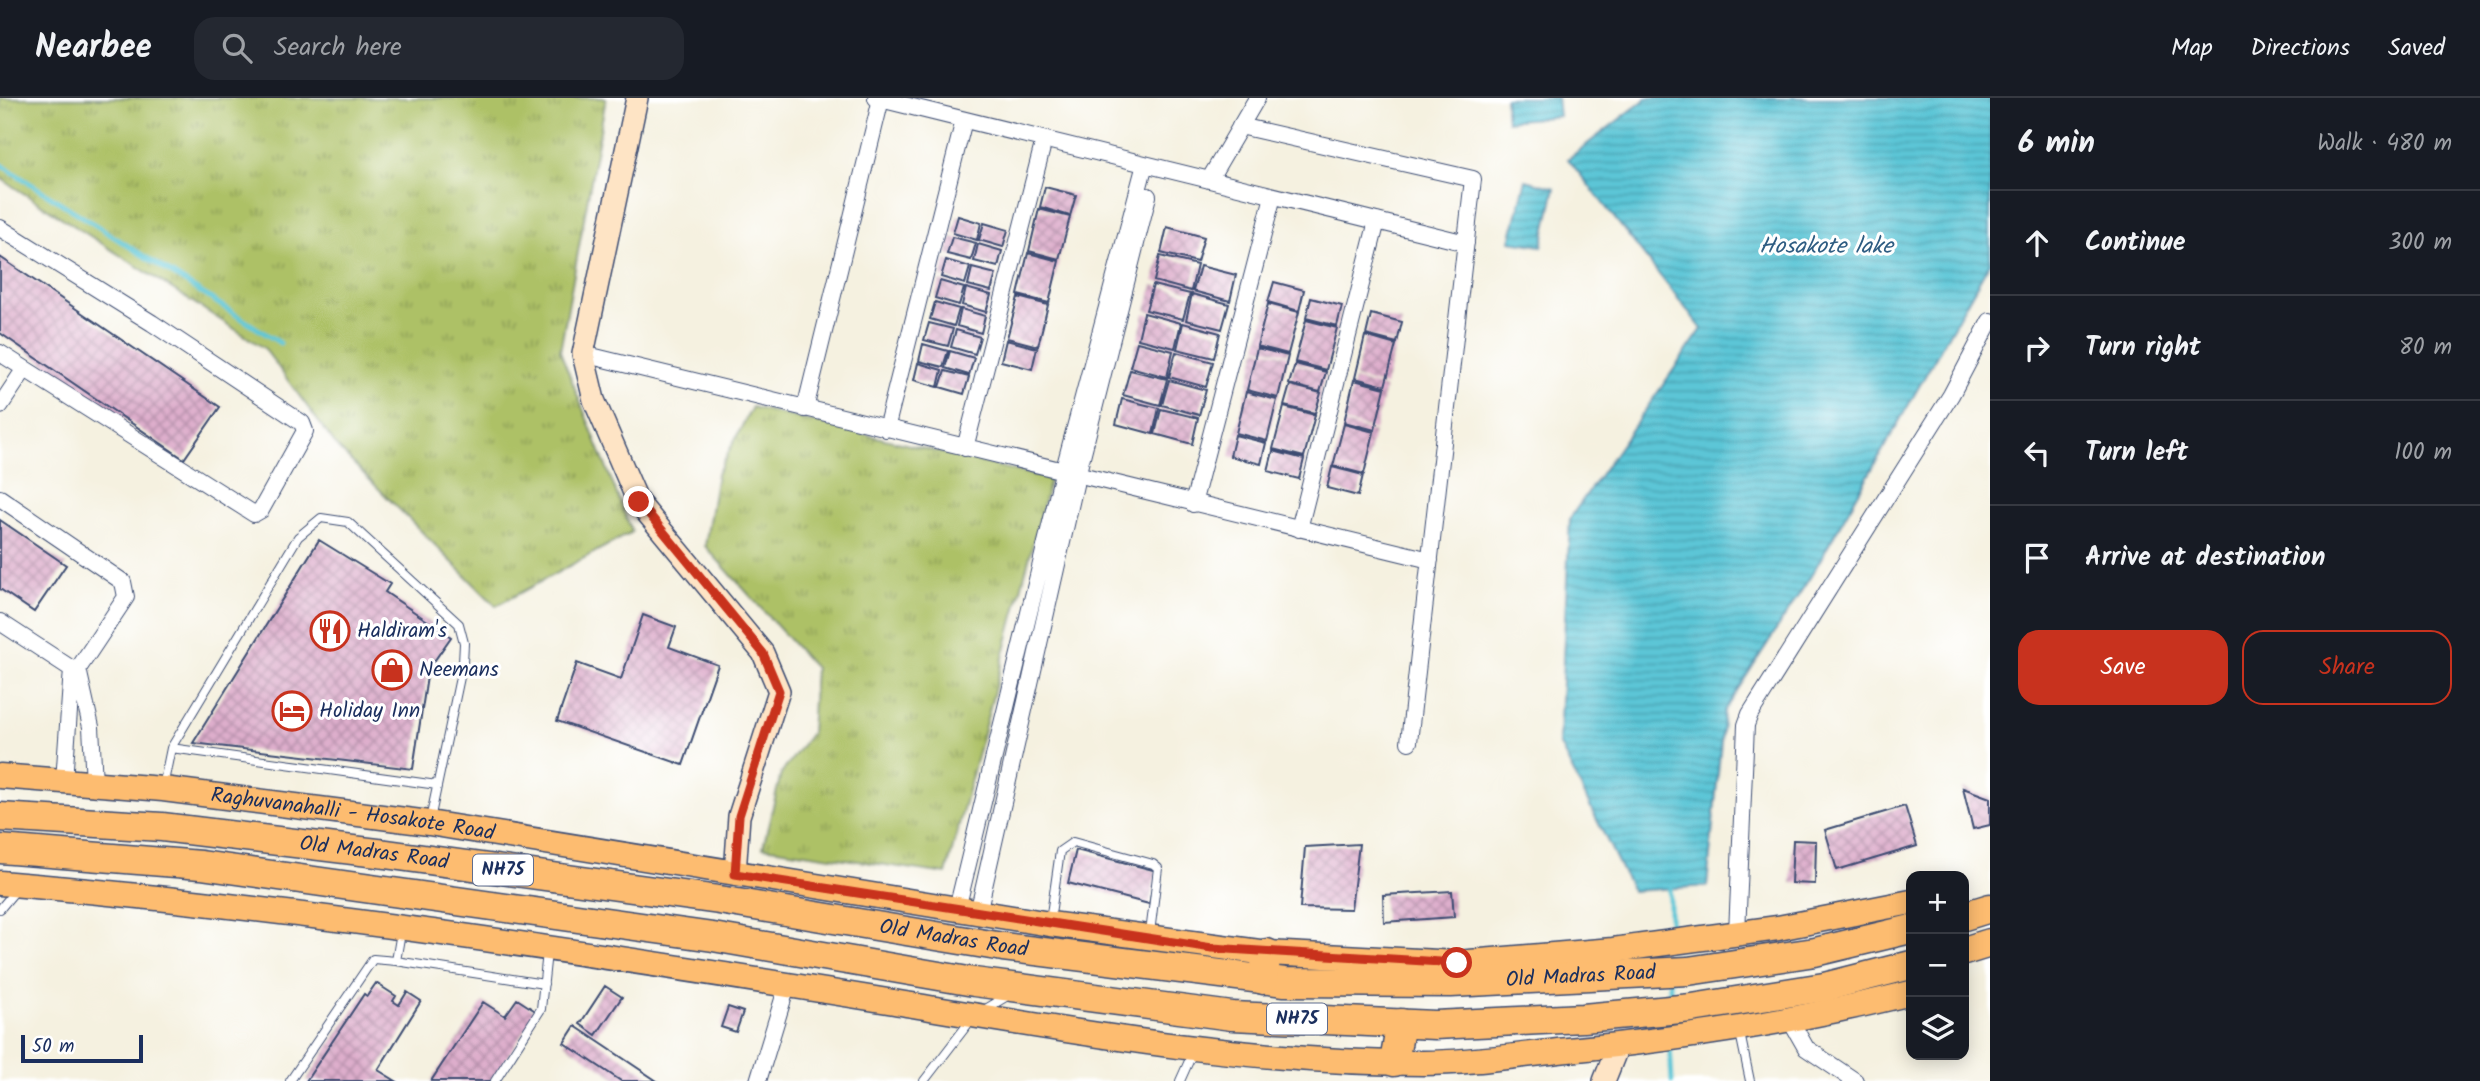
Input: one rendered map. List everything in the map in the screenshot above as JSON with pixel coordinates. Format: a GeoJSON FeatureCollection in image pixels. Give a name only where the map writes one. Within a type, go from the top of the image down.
{"type":"FeatureCollection","features":[{"type":"Feature","properties":{"kind":"highway","name":"Old Madras Road"},"geometry":{"type":"LineString","coordinates":[[0,817],[162,827],[386,854],[719,900],[811,918],[1003,947],[1451,983],[1624,976],[1714,967],[1815,952],[1906,930]]}},
{"type":"Feature","properties":{"kind":"highway","name":"Old Madras Road"},"geometry":{"type":"LineString","coordinates":[[0,849],[201,865],[337,883],[713,937],[1020,989],[1232,1016],[1448,1024],[1622,1014],[1725,1021],[1824,987],[1906,966]]}},
{"type":"Feature","properties":{"kind":"highway"},"geometry":{"type":"LineString","coordinates":[[1969,914],[1990,908]]}},
{"type":"Feature","properties":{"kind":"highway"},"geometry":{"type":"LineString","coordinates":[[1401,1023],[1410,1068]]}},
{"type":"Feature","properties":{"kind":"main road"},"geometry":{"type":"LineString","coordinates":[[637,98],[583,354],[594,400],[639,502],[763,653],[779,691],[739,816],[735,874]]}},
{"type":"Feature","properties":{"kind":"main road","name":"Raghuvanahalli - Hosakote Road"},"geometry":{"type":"LineString","coordinates":[[0,776],[163,789],[429,823],[1149,939],[1265,967],[1457,963],[1613,950],[1729,935],[1906,903]]}},
{"type":"Feature","properties":{"kind":"main road"},"geometry":{"type":"LineString","coordinates":[[10,883],[151,896],[547,949],[972,1017],[1194,1049],[1410,1068],[1626,1045],[1725,1021],[1790,1020],[1906,994]]}},
{"type":"Feature","properties":{"kind":"main road"},"geometry":{"type":"LineString","coordinates":[[1604,1081],[1626,1045]]}},
{"type":"Feature","properties":{"kind":"street"},"geometry":{"type":"LineString","coordinates":[[1209,180],[1256,98]]}},
{"type":"Feature","properties":{"kind":"street"},"geometry":{"type":"LineString","coordinates":[[805,409],[879,99],[1466,243]]}},
{"type":"Feature","properties":{"kind":"street"},"geometry":{"type":"LineString","coordinates":[[886,429],[964,120]]}},
{"type":"Feature","properties":{"kind":"street"},"geometry":{"type":"LineString","coordinates":[[1240,126],[1473,179],[1409,742]]}},
{"type":"Feature","properties":{"kind":"street"},"geometry":{"type":"LineString","coordinates":[[965,448],[1044,139]]}},
{"type":"Feature","properties":{"kind":"street"},"geometry":{"type":"LineString","coordinates":[[967,911],[1070,475],[1150,165]]}},
{"type":"Feature","properties":{"kind":"street"},"geometry":{"type":"LineString","coordinates":[[1193,504],[1273,196]]}},
{"type":"Feature","properties":{"kind":"street"},"geometry":{"type":"LineString","coordinates":[[1299,529],[1377,221]]}},
{"type":"Feature","properties":{"kind":"street"},"geometry":{"type":"LineString","coordinates":[[0,228],[152,323],[302,423],[305,431],[261,510],[254,514],[0,353]]}},
{"type":"Feature","properties":{"kind":"street"},"geometry":{"type":"LineString","coordinates":[[1729,935],[1746,725],[1750,713],[1951,395],[1990,321]]}},
{"type":"Feature","properties":{"kind":"street"},"geometry":{"type":"LineString","coordinates":[[583,354],[1070,475],[1430,560]]}},
{"type":"Feature","properties":{"kind":"street"},"geometry":{"type":"LineString","coordinates":[[0,406],[24,370]]}},
{"type":"Feature","properties":{"kind":"street"},"geometry":{"type":"LineString","coordinates":[[0,498],[123,582],[127,589],[126,597],[75,669],[64,781]]}},
{"type":"Feature","properties":{"kind":"street"},"geometry":{"type":"LineString","coordinates":[[0,622],[75,669],[91,727],[94,783]]}},
{"type":"Feature","properties":{"kind":"street"},"geometry":{"type":"LineString","coordinates":[[758,1081],[787,986]]}},
{"type":"Feature","properties":{"kind":"street"},"geometry":{"type":"LineString","coordinates":[[1790,1020],[1806,1048],[1855,1081]]}},
{"type":"Feature","properties":{"kind":"lane"},"geometry":{"type":"LineString","coordinates":[[163,789],[171,748],[298,537],[321,518],[348,522],[459,624],[464,643],[463,663],[429,823]]}},
{"type":"Feature","properties":{"kind":"lane"},"geometry":{"type":"LineString","coordinates":[[171,748],[437,785]]}},
{"type":"Feature","properties":{"kind":"lane"},"geometry":{"type":"LineString","coordinates":[[1050,924],[1060,851],[1073,842],[1153,864],[1158,869],[1149,939]]}},
{"type":"Feature","properties":{"kind":"lane"},"geometry":{"type":"LineString","coordinates":[[0,909],[10,883]]}},
{"type":"Feature","properties":{"kind":"lane"},"geometry":{"type":"LineString","coordinates":[[396,961],[401,929]]}},
{"type":"Feature","properties":{"kind":"lane"},"geometry":{"type":"LineString","coordinates":[[495,1081],[541,1009],[547,949]]}},
{"type":"Feature","properties":{"kind":"lane"},"geometry":{"type":"LineString","coordinates":[[290,1081],[373,960],[396,961],[544,984]]}},
{"type":"Feature","properties":{"kind":"lane"},"geometry":{"type":"LineString","coordinates":[[924,1081],[972,1017],[1020,989]]}},
{"type":"Feature","properties":{"kind":"lane"},"geometry":{"type":"LineString","coordinates":[[1725,1021],[1750,1081]]}},
{"type":"Feature","properties":{"kind":"lane"},"geometry":{"type":"LineString","coordinates":[[1180,1081],[1194,1049]]}},
{"type":"Feature","properties":{"kind":"green space"},"geometry":{"type":"Polygon","coordinates":[[[0,98],[606,98],[560,351],[632,532],[496,606],[338,448],[264,348],[0,178],[0,98]]]}},
{"type":"Feature","properties":{"kind":"green space"},"geometry":{"type":"Polygon","coordinates":[[[752,407],[1050,479],[946,874],[763,847],[781,774],[811,733],[815,668],[705,546],[717,474],[752,407]]]}},
{"type":"Feature","properties":{"kind":"water"},"geometry":{"type":"Polygon","coordinates":[[[1505,98],[1557,98],[1559,116],[1507,121],[1505,98]]]}},
{"type":"Feature","properties":{"kind":"water","name":"Hosakote lake"},"geometry":{"type":"Polygon","coordinates":[[[1647,98],[1990,98],[1990,262],[1811,576],[1724,711],[1707,886],[1632,891],[1559,743],[1570,518],[1702,329],[1568,159],[1647,98]]]}},
{"type":"Feature","properties":{"kind":"water"},"geometry":{"type":"Polygon","coordinates":[[[1526,180],[1555,188],[1542,246],[1510,241],[1526,180]]]}},
{"type":"Feature","properties":{"kind":"building"},"geometry":{"type":"Polygon","coordinates":[[[1045,187],[1076,195],[1070,216],[1040,207],[1045,187]]]}},
{"type":"Feature","properties":{"kind":"building"},"geometry":{"type":"Polygon","coordinates":[[[1039,209],[1070,217],[1059,259],[1029,251],[1039,209]]]}},
{"type":"Feature","properties":{"kind":"building"},"geometry":{"type":"Polygon","coordinates":[[[958,216],[981,223],[977,240],[953,233],[958,216]]]}},
{"type":"Feature","properties":{"kind":"building"},"geometry":{"type":"Polygon","coordinates":[[[984,223],[1008,230],[1003,247],[979,240],[984,223]]]}},
{"type":"Feature","properties":{"kind":"building"},"geometry":{"type":"Polygon","coordinates":[[[1167,227],[1204,237],[1197,262],[1161,253],[1167,227]]]}},
{"type":"Feature","properties":{"kind":"building"},"geometry":{"type":"Polygon","coordinates":[[[952,237],[976,243],[971,260],[947,254],[952,237]]]}},
{"type":"Feature","properties":{"kind":"building"},"geometry":{"type":"Polygon","coordinates":[[[978,244],[1002,251],[998,267],[974,261],[978,244]]]}},
{"type":"Feature","properties":{"kind":"building"},"geometry":{"type":"Polygon","coordinates":[[[1028,253],[1059,261],[1049,303],[1018,295],[1028,253]]]}},
{"type":"Feature","properties":{"kind":"building"},"geometry":{"type":"Polygon","coordinates":[[[1160,256],[1197,265],[1191,291],[1154,281],[1160,256]]]}},
{"type":"Feature","properties":{"kind":"building"},"geometry":{"type":"Polygon","coordinates":[[[0,257],[220,407],[184,459],[0,333],[0,257]]]}},
{"type":"Feature","properties":{"kind":"building"},"geometry":{"type":"Polygon","coordinates":[[[946,260],[970,267],[965,284],[941,277],[946,260]]]}},
{"type":"Feature","properties":{"kind":"building"},"geometry":{"type":"Polygon","coordinates":[[[1200,266],[1236,275],[1230,301],[1193,291],[1200,266]]]}},
{"type":"Feature","properties":{"kind":"building"},"geometry":{"type":"Polygon","coordinates":[[[972,268],[996,274],[991,291],[968,285],[972,268]]]}},
{"type":"Feature","properties":{"kind":"building"},"geometry":{"type":"Polygon","coordinates":[[[940,281],[964,288],[959,305],[935,298],[940,281]]]}},
{"type":"Feature","properties":{"kind":"building"},"geometry":{"type":"Polygon","coordinates":[[[1274,282],[1304,290],[1299,311],[1268,302],[1274,282]]]}},
{"type":"Feature","properties":{"kind":"building"},"geometry":{"type":"Polygon","coordinates":[[[1153,285],[1190,294],[1183,319],[1146,310],[1153,285]]]}},
{"type":"Feature","properties":{"kind":"building"},"geometry":{"type":"Polygon","coordinates":[[[966,288],[991,295],[986,312],[962,305],[966,288]]]}},
{"type":"Feature","properties":{"kind":"building"},"geometry":{"type":"Polygon","coordinates":[[[1192,294],[1229,304],[1222,329],[1186,320],[1192,294]]]}},
{"type":"Feature","properties":{"kind":"building"},"geometry":{"type":"Polygon","coordinates":[[[1018,297],[1048,305],[1038,346],[1007,338],[1018,297]]]}},
{"type":"Feature","properties":{"kind":"building"},"geometry":{"type":"Polygon","coordinates":[[[1311,298],[1342,306],[1337,326],[1306,318],[1311,298]]]}},
{"type":"Feature","properties":{"kind":"building"},"geometry":{"type":"Polygon","coordinates":[[[935,302],[959,309],[954,326],[930,319],[935,302]]]}},
{"type":"Feature","properties":{"kind":"building"},"geometry":{"type":"Polygon","coordinates":[[[1268,304],[1299,312],[1288,354],[1257,346],[1268,304]]]}},
{"type":"Feature","properties":{"kind":"building"},"geometry":{"type":"Polygon","coordinates":[[[961,309],[985,316],[981,333],[957,326],[961,309]]]}},
{"type":"Feature","properties":{"kind":"building"},"geometry":{"type":"Polygon","coordinates":[[[1144,313],[1181,323],[1175,348],[1138,339],[1144,313]]]}},
{"type":"Feature","properties":{"kind":"building"},"geometry":{"type":"Polygon","coordinates":[[[1371,314],[1402,322],[1397,343],[1366,335],[1371,314]]]}},
{"type":"Feature","properties":{"kind":"building"},"geometry":{"type":"Polygon","coordinates":[[[1306,320],[1337,328],[1326,370],[1295,362],[1306,320]]]}},
{"type":"Feature","properties":{"kind":"building"},"geometry":{"type":"Polygon","coordinates":[[[929,323],[953,329],[948,346],[924,340],[929,323]]]}},
{"type":"Feature","properties":{"kind":"building"},"geometry":{"type":"Polygon","coordinates":[[[1183,323],[1220,333],[1214,358],[1177,349],[1183,323]]]}},
{"type":"Feature","properties":{"kind":"building"},"geometry":{"type":"Polygon","coordinates":[[[956,330],[980,337],[975,354],[951,347],[956,330]]]}},
{"type":"Feature","properties":{"kind":"building"},"geometry":{"type":"Polygon","coordinates":[[[1365,336],[1396,345],[1385,386],[1355,378],[1365,336]]]}},
{"type":"Feature","properties":{"kind":"building"},"geometry":{"type":"Polygon","coordinates":[[[1006,340],[1037,348],[1032,369],[1001,361],[1006,340]]]}},
{"type":"Feature","properties":{"kind":"building"},"geometry":{"type":"Polygon","coordinates":[[[1137,342],[1173,351],[1167,377],[1130,367],[1137,342]]]}},
{"type":"Feature","properties":{"kind":"building"},"geometry":{"type":"Polygon","coordinates":[[[923,344],[948,351],[943,367],[919,361],[923,344]]]}},
{"type":"Feature","properties":{"kind":"building"},"geometry":{"type":"Polygon","coordinates":[[[1257,348],[1288,356],[1278,398],[1247,390],[1257,348]]]}},
{"type":"Feature","properties":{"kind":"building"},"geometry":{"type":"Polygon","coordinates":[[[950,351],[974,358],[969,375],[945,368],[950,351]]]}},
{"type":"Feature","properties":{"kind":"building"},"geometry":{"type":"Polygon","coordinates":[[[1176,352],[1213,362],[1206,387],[1169,377],[1176,352]]]}},
{"type":"Feature","properties":{"kind":"building"},"geometry":{"type":"Polygon","coordinates":[[[918,363],[942,370],[938,387],[914,380],[918,363]]]}},
{"type":"Feature","properties":{"kind":"building"},"geometry":{"type":"Polygon","coordinates":[[[1295,364],[1326,372],[1320,392],[1289,384],[1295,364]]]}},
{"type":"Feature","properties":{"kind":"building"},"geometry":{"type":"Polygon","coordinates":[[[1130,370],[1167,379],[1160,405],[1123,395],[1130,370]]]}},
{"type":"Feature","properties":{"kind":"building"},"geometry":{"type":"Polygon","coordinates":[[[945,371],[969,377],[964,394],[940,387],[945,371]]]}},
{"type":"Feature","properties":{"kind":"building"},"geometry":{"type":"Polygon","coordinates":[[[1169,380],[1206,390],[1199,415],[1162,405],[1169,380]]]}},
{"type":"Feature","properties":{"kind":"building"},"geometry":{"type":"Polygon","coordinates":[[[1354,380],[1385,388],[1375,430],[1344,422],[1354,380]]]}},
{"type":"Feature","properties":{"kind":"building"},"geometry":{"type":"Polygon","coordinates":[[[1290,385],[1321,393],[1315,413],[1284,406],[1290,385]]]}},
{"type":"Feature","properties":{"kind":"building"},"geometry":{"type":"Polygon","coordinates":[[[1246,392],[1277,400],[1267,441],[1236,433],[1246,392]]]}},
{"type":"Feature","properties":{"kind":"building"},"geometry":{"type":"Polygon","coordinates":[[[1122,399],[1159,408],[1153,434],[1116,424],[1122,399]]]}},
{"type":"Feature","properties":{"kind":"building"},"geometry":{"type":"Polygon","coordinates":[[[1284,407],[1315,415],[1304,457],[1273,449],[1284,407]]]}},
{"type":"Feature","properties":{"kind":"building"},"geometry":{"type":"Polygon","coordinates":[[[1161,409],[1198,418],[1192,444],[1155,434],[1161,409]]]}},
{"type":"Feature","properties":{"kind":"building"},"geometry":{"type":"Polygon","coordinates":[[[1344,424],[1374,432],[1364,474],[1333,466],[1344,424]]]}},
{"type":"Feature","properties":{"kind":"building"},"geometry":{"type":"Polygon","coordinates":[[[1235,435],[1266,443],[1261,464],[1230,456],[1235,435]]]}},
{"type":"Feature","properties":{"kind":"building"},"geometry":{"type":"Polygon","coordinates":[[[1273,451],[1304,459],[1299,479],[1268,471],[1273,451]]]}},
{"type":"Feature","properties":{"kind":"building"},"geometry":{"type":"Polygon","coordinates":[[[1332,467],[1363,475],[1358,496],[1327,488],[1332,467]]]}},
{"type":"Feature","properties":{"kind":"building"},"geometry":{"type":"Polygon","coordinates":[[[0,520],[66,565],[34,612],[0,589],[0,520]]]}},
{"type":"Feature","properties":{"kind":"building"},"geometry":{"type":"Polygon","coordinates":[[[319,540],[390,584],[385,592],[451,637],[428,670],[413,769],[193,743],[319,540]]]}},
{"type":"Feature","properties":{"kind":"building"},"geometry":{"type":"Polygon","coordinates":[[[643,615],[676,627],[669,647],[718,665],[683,765],[557,721],[577,663],[621,679],[643,615]]]}},
{"type":"Feature","properties":{"kind":"building"},"geometry":{"type":"Polygon","coordinates":[[[1963,788],[1990,798],[1990,825],[1973,829],[1963,788]]]}},
{"type":"Feature","properties":{"kind":"building"},"geometry":{"type":"Polygon","coordinates":[[[1905,806],[1917,846],[1837,870],[1825,830],[1905,806]]]}},
{"type":"Feature","properties":{"kind":"building"},"geometry":{"type":"Polygon","coordinates":[[[1793,840],[1816,841],[1815,884],[1791,883],[1793,840]]]}},
{"type":"Feature","properties":{"kind":"building"},"geometry":{"type":"Polygon","coordinates":[[[1359,844],[1351,909],[1300,908],[1305,847],[1359,844]]]}},
{"type":"Feature","properties":{"kind":"building"},"geometry":{"type":"Polygon","coordinates":[[[1076,850],[1157,871],[1149,904],[1068,883],[1076,850]]]}},
{"type":"Feature","properties":{"kind":"building"},"geometry":{"type":"Polygon","coordinates":[[[1452,891],[1454,917],[1384,922],[1383,895],[1452,891]]]}},
{"type":"Feature","properties":{"kind":"building"},"geometry":{"type":"Polygon","coordinates":[[[376,983],[396,996],[393,1001],[399,1005],[407,992],[421,1001],[378,1070],[396,1081],[306,1081],[364,994],[367,996],[376,983]]]}},
{"type":"Feature","properties":{"kind":"building"},"geometry":{"type":"Polygon","coordinates":[[[605,986],[622,997],[596,1035],[580,1024],[605,986]]]}},
{"type":"Feature","properties":{"kind":"building"},"geometry":{"type":"Polygon","coordinates":[[[517,999],[537,1012],[491,1081],[431,1081],[483,1002],[505,1016],[517,999]]]}},
{"type":"Feature","properties":{"kind":"building"},"geometry":{"type":"Polygon","coordinates":[[[728,1007],[743,1012],[736,1032],[721,1027],[728,1007]]]}},
{"type":"Feature","properties":{"kind":"building"},"geometry":{"type":"Polygon","coordinates":[[[575,1026],[657,1081],[621,1081],[564,1043],[575,1026]]]}},
{"type":"Feature","properties":{"kind":"waterway"},"geometry":{"type":"LineString","coordinates":[[0,164],[280,343]]}},
{"type":"Feature","properties":{"kind":"waterway"},"geometry":{"type":"LineString","coordinates":[[1670,888],[1670,934]]}},
{"type":"Feature","properties":{"kind":"waterway"},"geometry":{"type":"LineString","coordinates":[[1670,979],[1670,1001]]}},
{"type":"Feature","properties":{"kind":"waterway"},"geometry":{"type":"LineString","coordinates":[[1670,1046],[1672,1081]]}},
{"type":"Feature","properties":{"kind":"place","name":"Haldiram's"},"geometry":{"type":"Point","coordinates":[330,631]}},
{"type":"Feature","properties":{"kind":"place","name":"Neemans"},"geometry":{"type":"Point","coordinates":[392,670]}},
{"type":"Feature","properties":{"kind":"place","name":"Holiday Inn"},"geometry":{"type":"Point","coordinates":[292,711]}},
{"type":"Feature","properties":{"kind":"route"},"geometry":{"type":"LineString","coordinates":[[639,502],[763,653],[779,691],[739,816],[735,874],[1212,948],[1457,963]]}}]}
